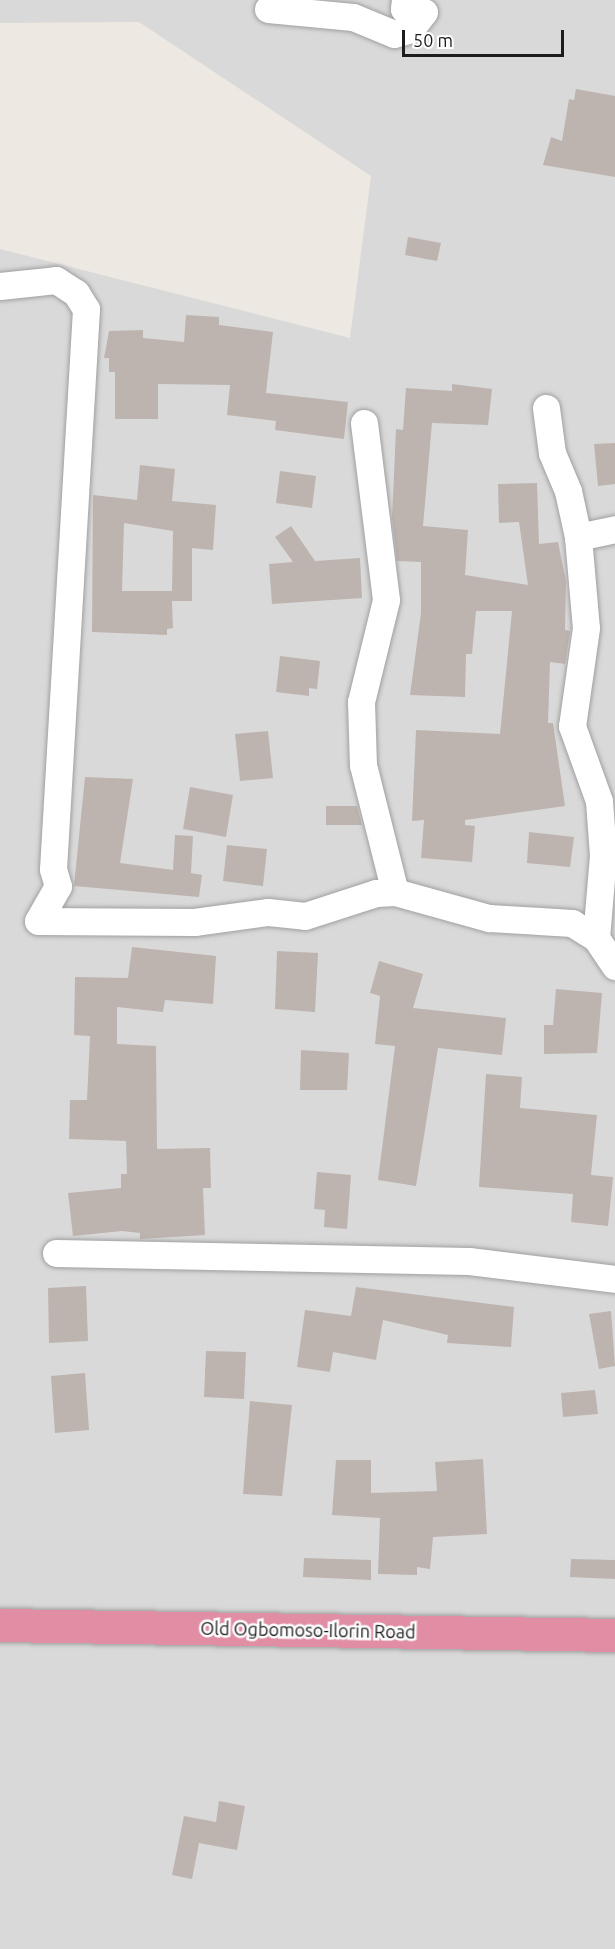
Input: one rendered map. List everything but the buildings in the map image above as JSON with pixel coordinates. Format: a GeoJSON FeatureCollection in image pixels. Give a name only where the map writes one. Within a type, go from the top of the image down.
{"type":"FeatureCollection","features":[{"type":"Feature","properties":{"kind":"highway","name":"Old Ogbomoso-Ilorin Road"},"geometry":{"type":"LineString","coordinates":[[0,1625],[615,1635]]}},
{"type":"Feature","properties":{"kind":"street"},"geometry":{"type":"LineString","coordinates":[[268,9],[353,17],[394,33],[411,29],[424,12],[404,9],[405,0]]}},
{"type":"Feature","properties":{"kind":"street"},"geometry":{"type":"LineString","coordinates":[[0,286],[56,280],[76,292],[86,309],[53,869],[58,886],[38,921],[194,922],[268,912],[305,916],[376,892],[395,892],[489,918],[572,923],[596,938],[614,963]]}},
{"type":"Feature","properties":{"kind":"street"},"geometry":{"type":"LineString","coordinates":[[546,408],[552,453],[568,491],[578,537],[586,628],[572,726],[599,801],[603,855],[596,938]]}},
{"type":"Feature","properties":{"kind":"street"},"geometry":{"type":"LineString","coordinates":[[364,423],[386,600],[361,702],[363,765],[395,892]]}},
{"type":"Feature","properties":{"kind":"street"},"geometry":{"type":"LineString","coordinates":[[578,537],[615,529]]}},
{"type":"Feature","properties":{"kind":"street"},"geometry":{"type":"LineString","coordinates":[[56,1253],[469,1261],[615,1279]]}},
{"type":"Feature","properties":{"kind":"shaded area"},"geometry":{"type":"Polygon","coordinates":[[[0,0],[615,0],[615,1949],[0,1949],[0,249],[350,338],[371,176],[139,22],[0,23],[0,0]]]}}]}
